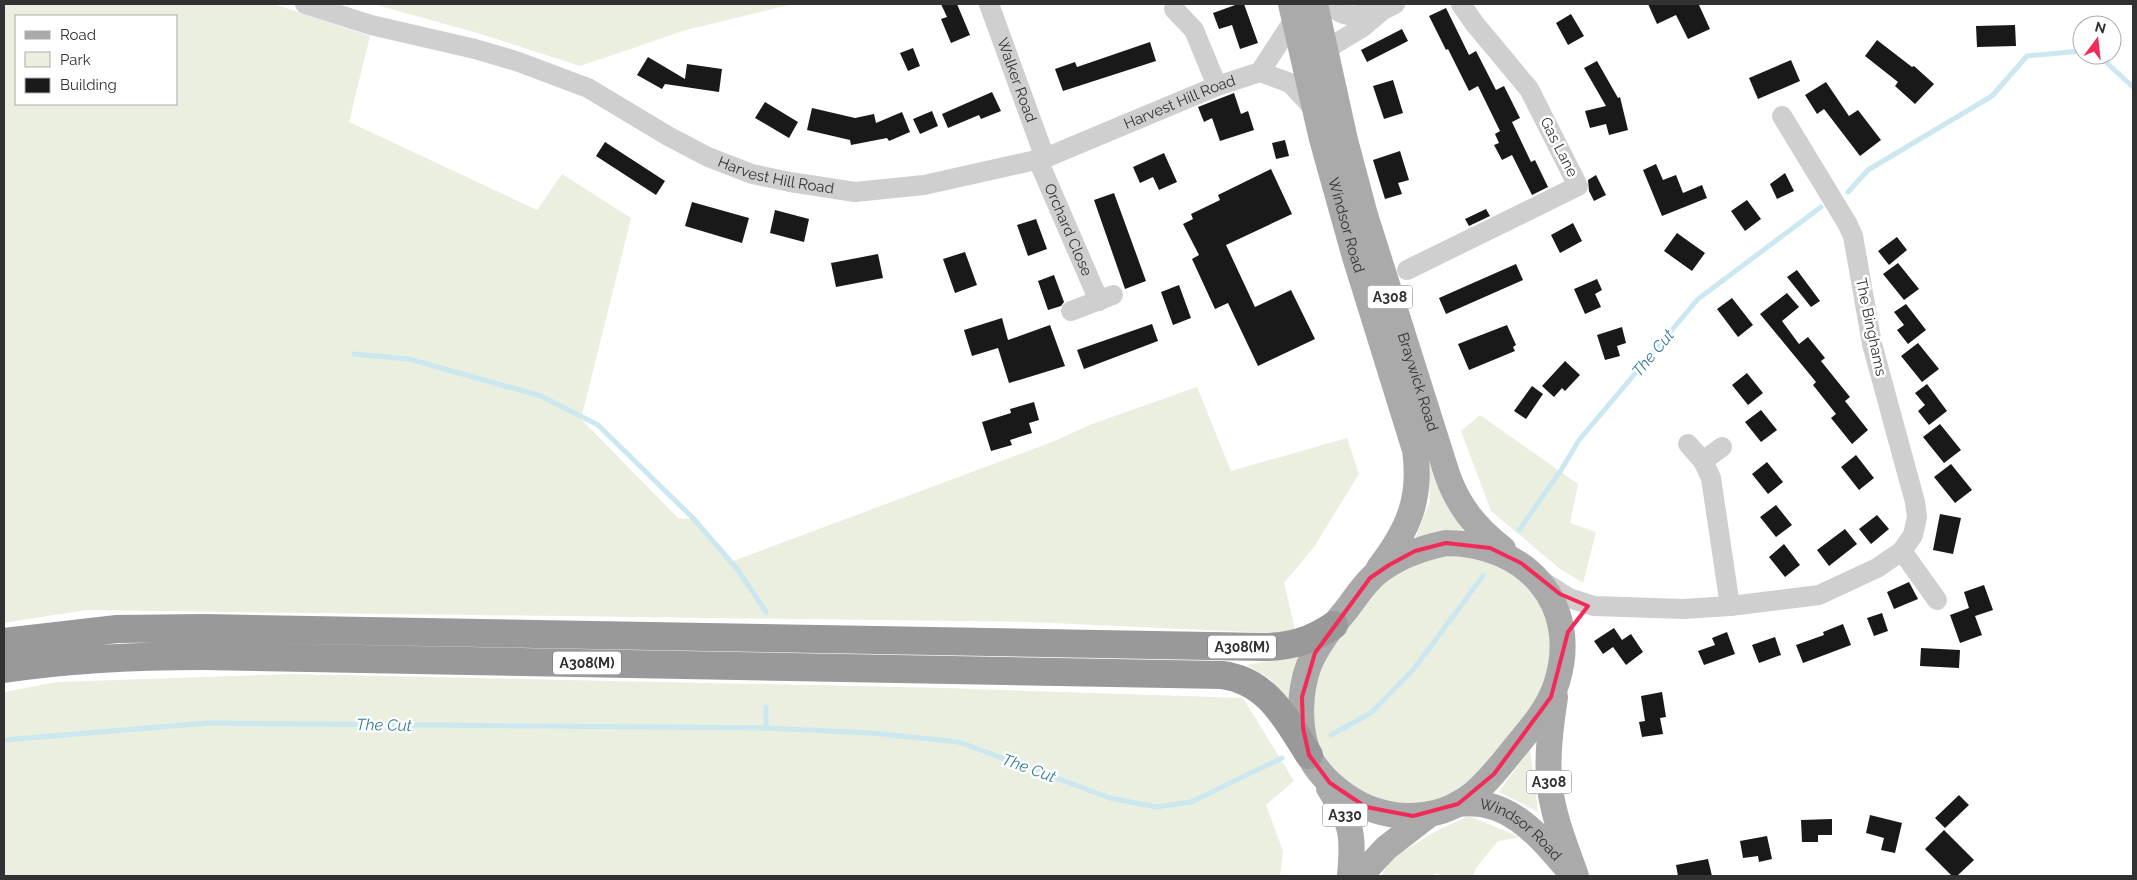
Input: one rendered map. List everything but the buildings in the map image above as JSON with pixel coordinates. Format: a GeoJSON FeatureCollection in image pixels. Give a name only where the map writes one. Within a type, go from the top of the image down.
{"type":"FeatureCollection","features":[{"type":"Feature","properties":{"kind":"highway","name":"A308(M)"},"geometry":{"type":"LineString","coordinates":[[4,642],[118,630],[204,628],[1264,648],[1305,641],[1334,625]]}},
{"type":"Feature","properties":{"kind":"highway","name":"A308(M)"},"geometry":{"type":"LineString","coordinates":[[4,670],[73,660],[212,656],[1222,675],[1240,678],[1264,692],[1282,713],[1311,758]]}},
{"type":"Feature","properties":{"kind":"main road","name":"Braywick Road"},"geometry":{"type":"LineString","coordinates":[[1300,9],[1325,50],[1345,140],[1365,215],[1451,485],[1460,505],[1475,525],[1538,580],[1553,604],[1561,627],[1562,650]]}},
{"type":"Feature","properties":{"kind":"main road","name":"Windsor Road"},"geometry":{"type":"LineString","coordinates":[[1300,9],[1316,111],[1355,257],[1412,434],[1417,464],[1416,492],[1411,516],[1395,546],[1334,625],[1315,653],[1304,682],[1302,697],[1303,728],[1311,758]]}},
{"type":"Feature","properties":{"kind":"main road"},"geometry":{"type":"LineString","coordinates":[[1370,578],[1408,555],[1430,546],[1446,543],[1482,546],[1525,567]]}},
{"type":"Feature","properties":{"kind":"main road","name":"Windsor Road"},"geometry":{"type":"LineString","coordinates":[[1562,650],[1550,739],[1549,780],[1558,826],[1575,876]]}},
{"type":"Feature","properties":{"kind":"main road"},"geometry":{"type":"LineString","coordinates":[[1311,758],[1335,787],[1366,807],[1395,815],[1430,814],[1458,804],[1483,785],[1542,713],[1557,684]]}},
{"type":"Feature","properties":{"kind":"main road","name":"A330"},"geometry":{"type":"LineString","coordinates":[[1311,758],[1350,825],[1352,842],[1350,876]]}},
{"type":"Feature","properties":{"kind":"main road","name":"Windsor Road"},"geometry":{"type":"LineString","coordinates":[[1458,804],[1468,802],[1485,804],[1514,815],[1532,829],[1575,876]]}},
{"type":"Feature","properties":{"kind":"main road"},"geometry":{"type":"LineString","coordinates":[[1360,876],[1386,848],[1430,814]]}},
{"type":"Feature","properties":{"kind":"street","name":"Harvest Hill Road"},"geometry":{"type":"LineString","coordinates":[[305,4],[370,25],[475,49],[516,61],[588,88],[668,136],[708,157],[752,174],[855,192],[924,185],[1041,159],[1217,86],[1260,72]]}},
{"type":"Feature","properties":{"kind":"street","name":"Walker Road"},"geometry":{"type":"LineString","coordinates":[[989,4],[1041,159]]}},
{"type":"Feature","properties":{"kind":"street"},"geometry":{"type":"LineString","coordinates":[[1331,4],[1336,10],[1352,17],[1389,7]]}},
{"type":"Feature","properties":{"kind":"street","name":"Gas Lane"},"geometry":{"type":"LineString","coordinates":[[1407,270],[1578,186],[1529,89],[1474,23],[1461,4]]}},
{"type":"Feature","properties":{"kind":"street"},"geometry":{"type":"LineString","coordinates":[[1325,50],[1363,27],[1389,7]]}},
{"type":"Feature","properties":{"kind":"street"},"geometry":{"type":"LineString","coordinates":[[1300,9],[1260,72],[1290,83],[1316,111]]}},
{"type":"Feature","properties":{"kind":"street"},"geometry":{"type":"LineString","coordinates":[[1173,10],[1194,30],[1217,86]]}},
{"type":"Feature","properties":{"kind":"street","name":"The Binghams"},"geometry":{"type":"LineString","coordinates":[[1525,567],[1560,594],[1588,606],[1665,609],[1730,606],[1819,595],[1877,568],[1902,551],[1913,535],[1917,517],[1915,502],[1872,344],[1853,236],[1782,116]]}},
{"type":"Feature","properties":{"kind":"street","name":"Orchard Close"},"geometry":{"type":"LineString","coordinates":[[1041,159],[1106,298],[1071,311]]}},
{"type":"Feature","properties":{"kind":"street"},"geometry":{"type":"LineString","coordinates":[[1688,444],[1703,461],[1711,478],[1730,606]]}},
{"type":"Feature","properties":{"kind":"street"},"geometry":{"type":"LineString","coordinates":[[1703,461],[1722,447]]}},
{"type":"Feature","properties":{"kind":"street"},"geometry":{"type":"LineString","coordinates":[[1902,551],[1937,600]]}},
{"type":"Feature","properties":{"kind":"street"},"geometry":{"type":"LineString","coordinates":[[1562,650],[1571,624],[1588,606]]}},
{"type":"Feature","properties":{"kind":"highlighted area"},"geometry":{"type":"Polygon","coordinates":[[[1446,543],[1490,548],[1521,563],[1560,594],[1588,606],[1568,632],[1551,697],[1494,774],[1458,804],[1413,816],[1366,807],[1330,783],[1309,755],[1303,728],[1302,697],[1315,653],[1370,578],[1389,565],[1415,551],[1446,543]]]}},
{"type":"Feature","properties":{"kind":"green space"},"geometry":{"type":"Polygon","coordinates":[[[4,4],[274,4],[370,36],[349,122],[537,210],[562,174],[631,218],[581,419],[678,518],[694,519],[733,561],[1052,442],[1092,424],[1197,387],[1231,471],[1347,438],[1359,474],[1314,547],[1284,583],[1296,634],[1029,622],[86,610],[4,623],[4,4]]]}},
{"type":"Feature","properties":{"kind":"green space"},"geometry":{"type":"Polygon","coordinates":[[[373,4],[793,4],[686,30],[580,66],[481,34],[373,4]]]}},
{"type":"Feature","properties":{"kind":"green space"},"geometry":{"type":"Polygon","coordinates":[[[1480,415],[1578,484],[1570,523],[1596,532],[1583,583],[1559,568],[1491,511],[1461,431],[1480,415]]]}},
{"type":"Feature","properties":{"kind":"green space"},"geometry":{"type":"Polygon","coordinates":[[[1427,439],[1468,530],[1416,537],[1430,501],[1427,439]]]}},
{"type":"Feature","properties":{"kind":"green space"},"geometry":{"type":"Polygon","coordinates":[[[1446,553],[1496,563],[1525,584],[1540,605],[1549,629],[1551,651],[1543,688],[1530,709],[1482,769],[1464,787],[1453,793],[1420,804],[1384,802],[1350,785],[1330,765],[1317,742],[1310,715],[1320,665],[1390,575],[1446,553]]]}},
{"type":"Feature","properties":{"kind":"green space"},"geometry":{"type":"Polygon","coordinates":[[[1299,656],[1288,702],[1270,679],[1246,665],[1299,656]]]}},
{"type":"Feature","properties":{"kind":"green space"},"geometry":{"type":"Polygon","coordinates":[[[291,674],[945,688],[1243,698],[1294,781],[1266,805],[1283,851],[1280,876],[4,876],[4,692],[57,682],[291,674]]]}},
{"type":"Feature","properties":{"kind":"green space"},"geometry":{"type":"Polygon","coordinates":[[[1530,749],[1538,812],[1499,792],[1530,749]]]}},
{"type":"Feature","properties":{"kind":"green space"},"geometry":{"type":"Polygon","coordinates":[[[1469,816],[1520,837],[1498,841],[1476,868],[1473,876],[1443,876],[1435,873],[1434,876],[1381,876],[1392,858],[1438,830],[1469,816]]]}},
{"type":"Feature","properties":{"kind":"waterway","name":"The Cut"},"geometry":{"type":"LineString","coordinates":[[1848,192],[1868,170],[1992,96],[2027,56],[2072,52]]}},
{"type":"Feature","properties":{"kind":"waterway","name":"The Cut"},"geometry":{"type":"LineString","coordinates":[[2109,65],[2133,87]]}},
{"type":"Feature","properties":{"kind":"waterway","name":"The Cut"},"geometry":{"type":"LineString","coordinates":[[1519,530],[1560,472],[1579,440],[1698,299],[1821,207]]}},
{"type":"Feature","properties":{"kind":"waterway"},"geometry":{"type":"LineString","coordinates":[[354,354],[409,359],[541,396],[598,425],[694,519],[737,569],[766,612]]}},
{"type":"Feature","properties":{"kind":"waterway","name":"The Cut"},"geometry":{"type":"LineString","coordinates":[[1331,735],[1371,713],[1413,670],[1483,576]]}},
{"type":"Feature","properties":{"kind":"waterway","name":"The Cut"},"geometry":{"type":"LineString","coordinates":[[766,707],[766,728]]}},
{"type":"Feature","properties":{"kind":"waterway","name":"The Cut"},"geometry":{"type":"LineString","coordinates":[[4,740],[208,723],[766,728],[871,733],[959,742],[1110,798],[1156,807],[1191,802],[1282,758]]}}]}
